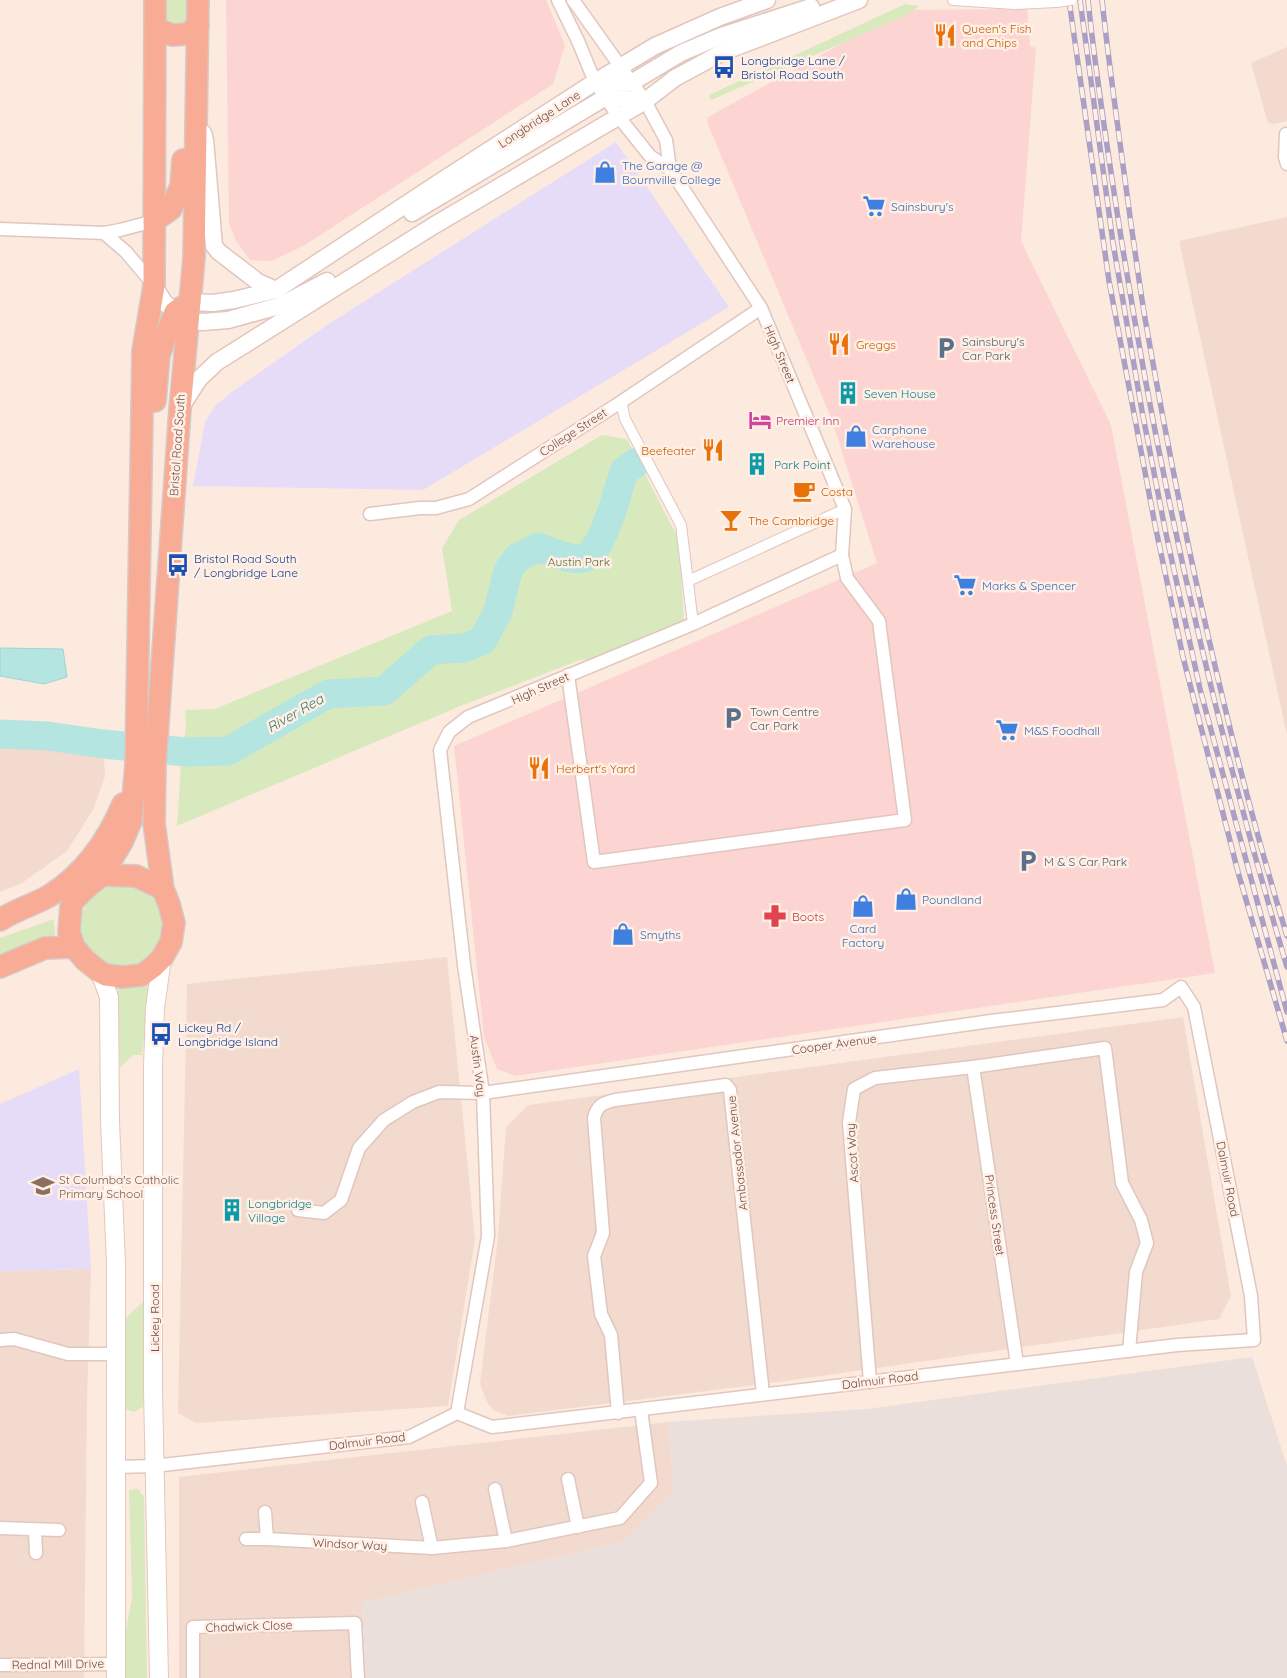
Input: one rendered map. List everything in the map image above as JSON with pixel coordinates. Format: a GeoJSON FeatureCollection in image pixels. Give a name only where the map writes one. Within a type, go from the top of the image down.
{"type":"FeatureCollection","features":[{"type":"Feature","properties":{"kind":"highway","name":"Bristol Road South"},"geometry":{"type":"LineString","coordinates":[[155,0],[154,286],[143,351],[138,705],[142,769],[154,823],[163,889]]}},
{"type":"Feature","properties":{"kind":"highway","name":"Bristol Road South"},"geometry":{"type":"LineString","coordinates":[[102,875],[122,842],[131,821],[142,769],[160,705],[180,408],[184,312],[194,258],[198,0]]}},
{"type":"Feature","properties":{"kind":"highway"},"geometry":{"type":"LineString","coordinates":[[155,28],[172,36],[188,34],[198,25]]}},
{"type":"Feature","properties":{"kind":"highway"},"geometry":{"type":"LineString","coordinates":[[154,221],[171,209],[181,186],[186,106],[197,82]]}},
{"type":"Feature","properties":{"kind":"highway"},"geometry":{"type":"LineString","coordinates":[[140,507],[150,476],[159,355],[184,312]]}},
{"type":"Feature","properties":{"kind":"highway"},"geometry":{"type":"LineString","coordinates":[[0,920],[48,896],[70,881],[94,857],[115,823],[142,769]]}},
{"type":"Feature","properties":{"kind":"highway"},"geometry":{"type":"LineString","coordinates":[[102,875],[136,876],[163,889],[174,923],[171,942],[162,958],[142,975],[122,977],[106,975],[85,960],[74,947],[69,932],[71,906],[74,900],[102,875]]}},
{"type":"Feature","properties":{"kind":"highway"},"geometry":{"type":"LineString","coordinates":[[0,930],[74,900]]}},
{"type":"Feature","properties":{"kind":"highway"},"geometry":{"type":"LineString","coordinates":[[0,967],[45,948],[74,947]]}},
{"type":"Feature","properties":{"kind":"main road","name":"Lickey Road"},"geometry":{"type":"LineString","coordinates":[[159,1678],[154,1466],[153,1067],[155,1008],[162,958]]}},
{"type":"Feature","properties":{"kind":"main road"},"geometry":{"type":"LineString","coordinates":[[100,972],[110,997],[110,1121],[116,1264],[116,1671]]}},
{"type":"Feature","properties":{"kind":"street","name":"High Street"},"geometry":{"type":"LineString","coordinates":[[558,0],[595,82],[618,116],[650,156],[670,169],[760,308],[846,508],[842,556],[848,578],[879,621],[906,820],[594,862],[568,675]]}},
{"type":"Feature","properties":{"kind":"street","name":"High Street"},"geometry":{"type":"LineString","coordinates":[[573,0],[644,101],[666,140],[670,169]]}},
{"type":"Feature","properties":{"kind":"street","name":"Longbridge Lane"},"geometry":{"type":"LineString","coordinates":[[184,312],[213,303],[276,290],[595,82],[655,46],[720,17],[767,0]]}},
{"type":"Feature","properties":{"kind":"street"},"geometry":{"type":"LineString","coordinates":[[595,82],[631,84],[681,53],[721,36],[834,0]]}},
{"type":"Feature","properties":{"kind":"street"},"geometry":{"type":"LineString","coordinates":[[180,408],[199,379],[217,362],[434,226],[644,101],[675,78],[724,52],[859,0]]}},
{"type":"Feature","properties":{"kind":"street"},"geometry":{"type":"LineString","coordinates":[[953,0],[1014,4],[1071,0]]}},
{"type":"Feature","properties":{"kind":"street","name":"Longbridge Lane"},"geometry":{"type":"LineString","coordinates":[[322,260],[356,247],[606,97]]}},
{"type":"Feature","properties":{"kind":"street"},"geometry":{"type":"LineString","coordinates":[[606,97],[644,101]]}},
{"type":"Feature","properties":{"kind":"street"},"geometry":{"type":"LineString","coordinates":[[197,117],[205,140],[214,246],[258,282],[276,290]]}},
{"type":"Feature","properties":{"kind":"street"},"geometry":{"type":"LineString","coordinates":[[1286,134],[1285,157],[1287,164]]}},
{"type":"Feature","properties":{"kind":"street"},"geometry":{"type":"LineString","coordinates":[[0,229],[104,233],[154,221]]}},
{"type":"Feature","properties":{"kind":"street"},"geometry":{"type":"LineString","coordinates":[[104,233],[126,252],[154,286],[164,302],[184,312],[228,320],[279,306],[434,226]]}},
{"type":"Feature","properties":{"kind":"street","name":"College Street"},"geometry":{"type":"LineString","coordinates":[[370,514],[436,508],[470,499],[760,308]]}},
{"type":"Feature","properties":{"kind":"street"},"geometry":{"type":"LineString","coordinates":[[620,402],[625,419],[681,526],[693,624]]}},
{"type":"Feature","properties":{"kind":"street"},"geometry":{"type":"LineString","coordinates":[[688,581],[846,508]]}},
{"type":"Feature","properties":{"kind":"street","name":"High Street"},"geometry":{"type":"LineString","coordinates":[[459,725],[468,718],[693,624],[842,556]]}},
{"type":"Feature","properties":{"kind":"street","name":"Austin Way"},"geometry":{"type":"LineString","coordinates":[[457,1412],[488,1236],[483,1093],[464,966],[440,750],[449,732],[459,725]]}},
{"type":"Feature","properties":{"kind":"street","name":"Cooper Avenue"},"geometry":{"type":"LineString","coordinates":[[298,1210],[324,1213],[341,1200],[359,1148],[384,1120],[412,1102],[440,1092],[483,1093],[991,1021],[1163,1000],[1181,987]]}},
{"type":"Feature","properties":{"kind":"street","name":"Dalmuir Road"},"geometry":{"type":"LineString","coordinates":[[115,1467],[154,1466],[409,1437],[457,1412],[492,1428],[1177,1345],[1254,1340],[1251,1296],[1194,1007],[1181,987]]}},
{"type":"Feature","properties":{"kind":"street","name":"Ascot Way"},"geometry":{"type":"LineString","coordinates":[[870,1382],[849,1122],[854,1088],[875,1078],[973,1067],[1105,1048],[1122,1183],[1140,1220],[1147,1243],[1136,1272],[1129,1351]]}},
{"type":"Feature","properties":{"kind":"street","name":"Princess Street"},"geometry":{"type":"LineString","coordinates":[[973,1067],[1017,1364]]}},
{"type":"Feature","properties":{"kind":"street","name":"Ambassador Avenue"},"geometry":{"type":"LineString","coordinates":[[618,1413],[611,1335],[601,1314],[594,1256],[603,1234],[594,1118],[596,1110],[603,1103],[615,1100],[726,1085],[730,1090],[763,1394]]}},
{"type":"Feature","properties":{"kind":"street"},"geometry":{"type":"LineString","coordinates":[[0,1340],[14,1338],[68,1354],[115,1354]]}},
{"type":"Feature","properties":{"kind":"street","name":"Windsor Way"},"geometry":{"type":"LineString","coordinates":[[246,1539],[432,1548],[506,1541],[620,1518],[652,1483],[641,1410]]}},
{"type":"Feature","properties":{"kind":"street"},"geometry":{"type":"LineString","coordinates":[[568,1479],[578,1527]]}},
{"type":"Feature","properties":{"kind":"street"},"geometry":{"type":"LineString","coordinates":[[495,1489],[506,1541]]}},
{"type":"Feature","properties":{"kind":"street"},"geometry":{"type":"LineString","coordinates":[[422,1502],[432,1548]]}},
{"type":"Feature","properties":{"kind":"street"},"geometry":{"type":"LineString","coordinates":[[265,1512],[267,1539]]}},
{"type":"Feature","properties":{"kind":"street"},"geometry":{"type":"LineString","coordinates":[[0,1528],[59,1530]]}},
{"type":"Feature","properties":{"kind":"street"},"geometry":{"type":"LineString","coordinates":[[35,1530],[36,1553]]}},
{"type":"Feature","properties":{"kind":"street","name":"Chadwick Close"},"geometry":{"type":"LineString","coordinates":[[193,1678],[193,1627],[356,1623],[358,1678]]}},
{"type":"Feature","properties":{"kind":"street","name":"Rednal Mill Drive"},"geometry":{"type":"LineString","coordinates":[[0,1665],[116,1671]]}},
{"type":"Feature","properties":{"kind":"shaded area"},"geometry":{"type":"Polygon","coordinates":[[[226,0],[546,0],[565,45],[553,84],[305,245],[272,261],[250,260],[236,241],[229,224],[226,0]]]}},
{"type":"Feature","properties":{"kind":"shaded area"},"geometry":{"type":"Polygon","coordinates":[[[1027,9],[1030,46],[1036,48],[1021,241],[1111,425],[1215,973],[515,1076],[497,1069],[484,1037],[454,746],[877,563],[832,420],[707,122],[708,117],[903,10],[1027,9]]]}},
{"type":"Feature","properties":{"kind":"shaded area"},"geometry":{"type":"Polygon","coordinates":[[[1287,47],[1287,121],[1274,124],[1268,123],[1251,63],[1287,47]]]}},
{"type":"Feature","properties":{"kind":"shaded area"},"geometry":{"type":"Polygon","coordinates":[[[616,142],[729,307],[423,490],[193,486],[205,422],[216,405],[327,325],[616,142]]]}},
{"type":"Feature","properties":{"kind":"shaded area"},"geometry":{"type":"Polygon","coordinates":[[[1287,217],[1287,735],[1179,241],[1287,217]]]}},
{"type":"Feature","properties":{"kind":"shaded area"},"geometry":{"type":"Polygon","coordinates":[[[0,734],[48,736],[103,744],[105,776],[94,808],[67,851],[22,883],[0,892],[0,734]]]}},
{"type":"Feature","properties":{"kind":"shaded area"},"geometry":{"type":"Polygon","coordinates":[[[447,957],[475,1239],[448,1406],[196,1423],[178,1413],[187,984],[447,957]]]}},
{"type":"Feature","properties":{"kind":"shaded area"},"geometry":{"type":"Polygon","coordinates":[[[1183,1017],[1231,1296],[1219,1319],[786,1381],[508,1416],[493,1410],[487,1402],[480,1384],[498,1237],[506,1127],[528,1105],[1183,1017]]]}},
{"type":"Feature","properties":{"kind":"shaded area","name":"St Columba's Catholic Primary School"},"geometry":{"type":"Polygon","coordinates":[[[79,1069],[91,1269],[0,1271],[0,1104],[79,1069]]]}},
{"type":"Feature","properties":{"kind":"shaded area"},"geometry":{"type":"Polygon","coordinates":[[[91,1269],[87,1401],[84,1678],[0,1678],[0,1271],[91,1269]]]}},
{"type":"Feature","properties":{"kind":"shaded area"},"geometry":{"type":"Polygon","coordinates":[[[1252,1357],[1287,1466],[1287,1678],[366,1678],[362,1603],[625,1541],[674,1491],[668,1422],[867,1409],[1252,1357]]]}},
{"type":"Feature","properties":{"kind":"shaded area"},"geometry":{"type":"Polygon","coordinates":[[[668,1422],[674,1491],[625,1541],[362,1603],[366,1678],[179,1678],[179,1477],[668,1422]]]}},
{"type":"Feature","properties":{"kind":"green space"},"geometry":{"type":"Polygon","coordinates":[[[167,0],[190,0],[190,22],[183,27],[167,23],[167,0]]]}},
{"type":"Feature","properties":{"kind":"green space"},"geometry":{"type":"Polygon","coordinates":[[[905,4],[919,6],[907,15],[711,100],[709,95],[905,4]]]}},
{"type":"Feature","properties":{"kind":"green space","name":"Austin Park"},"geometry":{"type":"Polygon","coordinates":[[[602,435],[627,439],[679,540],[684,623],[596,659],[580,660],[463,705],[177,826],[186,724],[185,710],[215,709],[452,611],[442,548],[459,520],[602,435]]]}},
{"type":"Feature","properties":{"kind":"green space"},"geometry":{"type":"Polygon","coordinates":[[[122,884],[145,891],[157,903],[164,926],[157,949],[145,961],[122,968],[99,961],[87,949],[80,926],[87,903],[99,891],[122,884]]]}},
{"type":"Feature","properties":{"kind":"green space"},"geometry":{"type":"Polygon","coordinates":[[[54,919],[55,935],[0,957],[0,938],[54,919]]]}},
{"type":"Feature","properties":{"kind":"green space"},"geometry":{"type":"Polygon","coordinates":[[[144,983],[149,991],[142,1055],[134,1055],[120,1067],[117,993],[120,987],[144,983]]]}},
{"type":"Feature","properties":{"kind":"green space"},"geometry":{"type":"Polygon","coordinates":[[[144,1301],[143,1407],[134,1412],[123,1408],[122,1322],[144,1301]]]}},
{"type":"Feature","properties":{"kind":"green space"},"geometry":{"type":"Polygon","coordinates":[[[138,1489],[144,1497],[147,1678],[126,1678],[126,1629],[132,1598],[129,1490],[138,1489]]]}},
{"type":"Feature","properties":{"kind":"water"},"geometry":{"type":"Polygon","coordinates":[[[0,648],[63,649],[67,677],[44,684],[0,676],[0,648]]]}},
{"type":"Feature","properties":{"kind":"waterway","name":"River Rea"},"geometry":{"type":"LineString","coordinates":[[0,734],[48,736],[103,744],[186,752],[228,751],[328,694],[384,691],[431,650],[464,648],[482,641],[498,612],[508,571],[517,558],[538,547],[561,556],[578,559],[591,554],[609,519],[624,471],[637,462]]}},
{"type":"Feature","properties":{"kind":"railway"},"geometry":{"type":"LineString","coordinates":[[1069,0],[1109,281],[1155,525],[1183,657],[1238,872],[1287,1041]]}},
{"type":"Feature","properties":{"kind":"railway"},"geometry":{"type":"LineString","coordinates":[[1080,0],[1113,243],[1142,411],[1165,529],[1200,689],[1287,1012]]}},
{"type":"Feature","properties":{"kind":"railway"},"geometry":{"type":"LineString","coordinates":[[1088,0],[1098,87],[1135,324],[1171,510],[1191,602],[1236,785],[1287,967]]}},
{"type":"Feature","properties":{"kind":"railway"},"geometry":{"type":"LineString","coordinates":[[1102,0],[1142,299],[1190,555],[1244,785],[1287,936]]}},
{"type":"Feature","properties":{"kind":"place","name":"Queen's Fish and Chips"},"geometry":{"type":"Point","coordinates":[945,35]}},
{"type":"Feature","properties":{"kind":"place","name":"Longbridge Lane / Bristol Road South"},"geometry":{"type":"Point","coordinates":[724,67]}},
{"type":"Feature","properties":{"kind":"place","name":"The Garage @ Bournville College"},"geometry":{"type":"Point","coordinates":[605,172]}},
{"type":"Feature","properties":{"kind":"place","name":"Sainsbury's"},"geometry":{"type":"Point","coordinates":[874,206]}},
{"type":"Feature","properties":{"kind":"place","name":"Greggs"},"geometry":{"type":"Point","coordinates":[839,344]}},
{"type":"Feature","properties":{"kind":"place","name":"Sainsbury's Car Park"},"geometry":{"type":"Point","coordinates":[946,348]}},
{"type":"Feature","properties":{"kind":"place","name":"Seven House"},"geometry":{"type":"Point","coordinates":[848,393]}},
{"type":"Feature","properties":{"kind":"place","name":"Premier Inn"},"geometry":{"type":"Point","coordinates":[760,420]}},
{"type":"Feature","properties":{"kind":"place","name":"Carphone Warehouse"},"geometry":{"type":"Point","coordinates":[856,436]}},
{"type":"Feature","properties":{"kind":"place","name":"Beefeater"},"geometry":{"type":"Point","coordinates":[713,450]}},
{"type":"Feature","properties":{"kind":"place","name":"Park Point"},"geometry":{"type":"Point","coordinates":[757,464]}},
{"type":"Feature","properties":{"kind":"place","name":"Costa"},"geometry":{"type":"Point","coordinates":[804,491]}},
{"type":"Feature","properties":{"kind":"place","name":"The Cambridge"},"geometry":{"type":"Point","coordinates":[731,520]}},
{"type":"Feature","properties":{"kind":"place","name":"Bristol Road South / Longbridge Lane"},"geometry":{"type":"Point","coordinates":[178,565]}},
{"type":"Feature","properties":{"kind":"place","name":"Marks & Spencer"},"geometry":{"type":"Point","coordinates":[965,585]}},
{"type":"Feature","properties":{"kind":"place","name":"Town Centre Car Park"},"geometry":{"type":"Point","coordinates":[733,718]}},
{"type":"Feature","properties":{"kind":"place","name":"M&S Foodhall"},"geometry":{"type":"Point","coordinates":[1007,730]}},
{"type":"Feature","properties":{"kind":"place","name":"Herbert's Yard"},"geometry":{"type":"Point","coordinates":[539,768]}},
{"type":"Feature","properties":{"kind":"place","name":"M & S Car Park"},"geometry":{"type":"Point","coordinates":[1028,861]}},
{"type":"Feature","properties":{"kind":"place","name":"Poundland"},"geometry":{"type":"Point","coordinates":[906,899]}},
{"type":"Feature","properties":{"kind":"place","name":"Card Factory"},"geometry":{"type":"Point","coordinates":[863,906]}},
{"type":"Feature","properties":{"kind":"place","name":"Boots"},"geometry":{"type":"Point","coordinates":[775,916]}},
{"type":"Feature","properties":{"kind":"place","name":"Smyths"},"geometry":{"type":"Point","coordinates":[623,934]}},
{"type":"Feature","properties":{"kind":"place","name":"Lickey Rd / Longbridge Island"},"geometry":{"type":"Point","coordinates":[161,1034]}},
{"type":"Feature","properties":{"kind":"place","name":"St Columba's Catholic Primary School"},"geometry":{"type":"Point","coordinates":[43,1186]}},
{"type":"Feature","properties":{"kind":"place","name":"Longbridge Village"},"geometry":{"type":"Point","coordinates":[232,1210]}}]}
